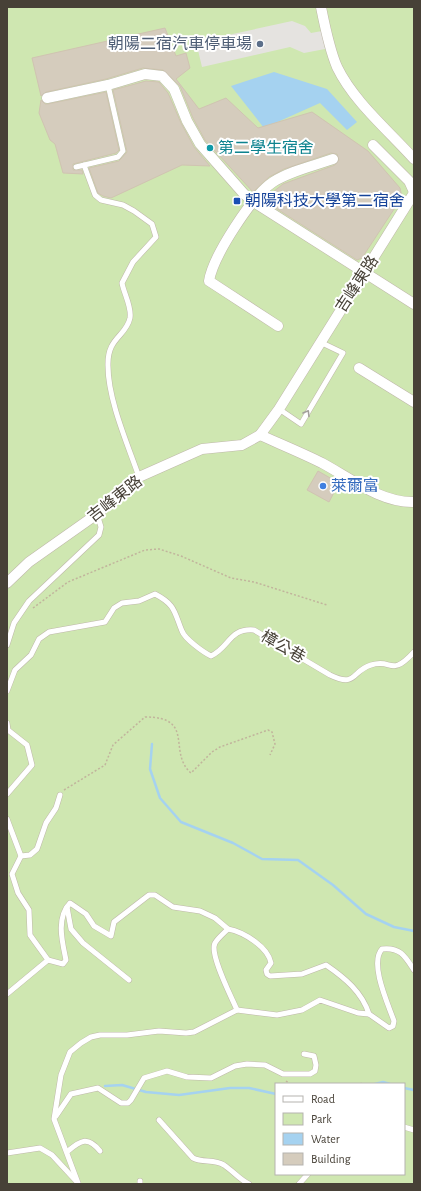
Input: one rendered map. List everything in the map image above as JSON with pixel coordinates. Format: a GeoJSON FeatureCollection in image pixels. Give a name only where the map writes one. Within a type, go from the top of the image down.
{"type":"FeatureCollection","features":[{"type":"Feature","properties":{"kind":"street"},"geometry":{"type":"LineString","coordinates":[[321,7],[328,40],[337,66],[351,90],[414,159]]}},
{"type":"Feature","properties":{"kind":"street"},"geometry":{"type":"LineString","coordinates":[[47,98],[108,85],[145,74],[162,76],[174,89],[187,121],[200,144],[244,194],[414,304]]}},
{"type":"Feature","properties":{"kind":"street"},"geometry":{"type":"LineString","coordinates":[[373,145],[409,181],[414,193]]}},
{"type":"Feature","properties":{"kind":"street"},"geometry":{"type":"LineString","coordinates":[[278,326],[208,281],[210,271],[253,201],[273,182],[333,159]]}},
{"type":"Feature","properties":{"kind":"street","name":"吉峰東路"},"geometry":{"type":"LineString","coordinates":[[7,583],[29,562],[97,514],[139,477],[202,449],[242,445],[260,435],[279,409],[414,193]]}},
{"type":"Feature","properties":{"kind":"street"},"geometry":{"type":"LineString","coordinates":[[359,368],[414,402]]}},
{"type":"Feature","properties":{"kind":"street"},"geometry":{"type":"LineString","coordinates":[[260,435],[322,463],[378,494],[401,502],[414,502]]}},
{"type":"Feature","properties":{"kind":"lane"},"geometry":{"type":"LineString","coordinates":[[76,167],[118,157],[123,151],[108,85]]}},
{"type":"Feature","properties":{"kind":"lane"},"geometry":{"type":"LineString","coordinates":[[84,165],[95,195],[101,200],[123,205],[134,211],[152,224],[156,237],[134,262],[122,283],[128,303],[130,317],[127,327],[117,336],[110,348],[108,366],[112,393],[139,477]]}},
{"type":"Feature","properties":{"kind":"lane"},"geometry":{"type":"LineString","coordinates":[[279,409],[301,424],[343,353],[320,342]]}},
{"type":"Feature","properties":{"kind":"lane"},"geometry":{"type":"LineString","coordinates":[[7,644],[14,623],[29,601],[98,535],[100,527],[97,514]]}},
{"type":"Feature","properties":{"kind":"lane","name":"樟公巷"},"geometry":{"type":"LineString","coordinates":[[7,691],[15,670],[31,655],[39,639],[49,632],[104,622],[114,608],[122,603],[139,601],[155,594],[172,607],[178,618],[182,633],[203,652],[211,656],[218,652],[237,632],[246,629],[254,630],[341,680],[348,680],[369,665],[378,664],[397,666],[402,664],[414,652]]}},
{"type":"Feature","properties":{"kind":"lane"},"geometry":{"type":"LineString","coordinates":[[7,723],[8,730],[27,745],[32,764],[7,794]]}},
{"type":"Feature","properties":{"kind":"lane"},"geometry":{"type":"LineString","coordinates":[[21,856],[30,855],[37,849],[46,823],[56,808],[60,794]]}},
{"type":"Feature","properties":{"kind":"lane"},"geometry":{"type":"LineString","coordinates":[[7,819],[21,856],[12,874],[18,892],[29,910],[30,935],[48,960],[63,964],[66,960],[60,936],[62,915],[66,906],[70,903],[86,914],[94,926],[111,936],[114,922],[149,895],[156,895],[173,907],[200,911],[215,918],[228,929],[242,934],[260,946],[270,955],[271,963],[266,970],[267,974],[270,976],[302,974],[326,965],[356,990],[366,1004],[369,1014]]}},
{"type":"Feature","properties":{"kind":"lane"},"geometry":{"type":"LineString","coordinates":[[66,906],[71,929],[83,942],[129,980]]}},
{"type":"Feature","properties":{"kind":"lane"},"geometry":{"type":"LineString","coordinates":[[228,929],[215,943],[213,950],[225,984],[237,1010]]}},
{"type":"Feature","properties":{"kind":"lane"},"geometry":{"type":"LineString","coordinates":[[79,1183],[68,1151],[54,1119],[61,1075],[70,1052],[81,1042],[90,1037],[100,1035],[127,1035],[159,1031],[194,1032],[237,1010],[277,1015],[302,1010],[320,1000],[358,1013],[369,1014],[384,1026],[389,1028],[393,1026],[394,1021],[377,967],[378,954],[382,949],[391,948],[400,950],[414,970]]}},
{"type":"Feature","properties":{"kind":"lane"},"geometry":{"type":"LineString","coordinates":[[7,994],[48,960]]}},
{"type":"Feature","properties":{"kind":"lane"},"geometry":{"type":"LineString","coordinates":[[54,1119],[71,1094],[98,1088],[121,1103],[128,1103],[144,1078],[167,1071],[187,1078],[211,1078],[235,1066],[265,1064],[283,1074],[310,1074],[315,1071],[316,1065],[314,1056],[304,1054]]}},
{"type":"Feature","properties":{"kind":"lane"},"geometry":{"type":"LineString","coordinates":[[159,1120],[193,1158],[200,1162],[214,1162],[223,1165],[240,1180],[249,1184]]}},
{"type":"Feature","properties":{"kind":"lane"},"geometry":{"type":"LineString","coordinates":[[68,1151],[77,1143],[86,1140],[93,1142],[100,1151]]}},
{"type":"Feature","properties":{"kind":"lane"},"geometry":{"type":"LineString","coordinates":[[7,1153],[40,1148],[52,1155],[69,1175],[79,1183]]}},
{"type":"Feature","properties":{"kind":"lane"},"geometry":{"type":"LineString","coordinates":[[299,1184],[307,1175]]}},
{"type":"Feature","properties":{"kind":"path"},"geometry":{"type":"LineString","coordinates":[[32,609],[68,582],[145,550],[159,549],[181,556],[231,578],[254,582],[328,605]]}},
{"type":"Feature","properties":{"kind":"path"},"geometry":{"type":"LineString","coordinates":[[60,794],[68,787],[105,765],[113,745],[146,717],[165,718],[173,725],[180,739],[181,759],[184,767],[191,774],[212,752],[220,747],[268,730],[272,732],[275,744],[270,755]]}},
{"type":"Feature","properties":{"kind":"green space"},"geometry":{"type":"Polygon","coordinates":[[[7,7],[414,7],[414,1184],[7,1184],[7,7]]]}},
{"type":"Feature","properties":{"kind":"shaded area","name":"朝陽二宿汽車停車場"},"geometry":{"type":"Polygon","coordinates":[[[292,21],[305,26],[311,33],[322,31],[325,49],[304,53],[290,47],[202,67],[196,42],[292,21]]]}},
{"type":"Feature","properties":{"kind":"water"},"geometry":{"type":"Polygon","coordinates":[[[274,72],[327,89],[357,122],[347,130],[320,103],[264,128],[231,86],[274,72]]]}},
{"type":"Feature","properties":{"kind":"building"},"geometry":{"type":"Polygon","coordinates":[[[165,28],[176,56],[186,53],[190,68],[176,79],[199,109],[226,98],[258,128],[312,112],[368,151],[400,188],[402,197],[362,258],[357,260],[263,200],[283,184],[335,165],[339,160],[337,154],[331,153],[284,169],[269,177],[253,192],[205,140],[193,118],[180,86],[163,70],[143,68],[106,79],[46,92],[41,96],[32,58],[165,28]]]}},
{"type":"Feature","properties":{"kind":"building"},"geometry":{"type":"Polygon","coordinates":[[[146,81],[159,82],[168,93],[181,123],[194,147],[210,166],[182,165],[111,198],[103,196],[98,193],[89,168],[119,161],[127,152],[113,90],[146,81]]]}},
{"type":"Feature","properties":{"kind":"building"},"geometry":{"type":"Polygon","coordinates":[[[106,92],[119,150],[116,153],[73,164],[73,170],[82,170],[83,174],[63,173],[55,144],[50,140],[39,113],[41,100],[45,104],[48,104],[106,92]]]}},
{"type":"Feature","properties":{"kind":"building","name":"萊爾富"},"geometry":{"type":"Polygon","coordinates":[[[318,471],[339,483],[329,502],[307,490],[318,471]]]}},
{"type":"Feature","properties":{"kind":"waterway"},"geometry":{"type":"LineString","coordinates":[[152,744],[150,769],[160,798],[181,822],[233,843],[262,859],[298,860],[333,885],[366,914],[394,927],[414,931]]}},
{"type":"Feature","properties":{"kind":"waterway"},"geometry":{"type":"LineString","coordinates":[[379,1083],[386,1083]]}},
{"type":"Feature","properties":{"kind":"waterway"},"geometry":{"type":"LineString","coordinates":[[105,1086],[122,1085],[146,1092],[179,1095],[230,1088],[249,1088],[275,1094]]}},
{"type":"Feature","properties":{"kind":"waterway"},"geometry":{"type":"LineString","coordinates":[[405,1088],[414,1090]]}},
{"type":"Feature","properties":{"kind":"place","name":"朝陽二宿汽車停車場"},"geometry":{"type":"Point","coordinates":[260,44]}},
{"type":"Feature","properties":{"kind":"place","name":"第二學生宿舍"},"geometry":{"type":"Point","coordinates":[210,148]}},
{"type":"Feature","properties":{"kind":"place","name":"朝陽科技大學第二宿舍"},"geometry":{"type":"Point","coordinates":[237,201]}},
{"type":"Feature","properties":{"kind":"place","name":"萊爾富"},"geometry":{"type":"Point","coordinates":[323,486]}}]}
